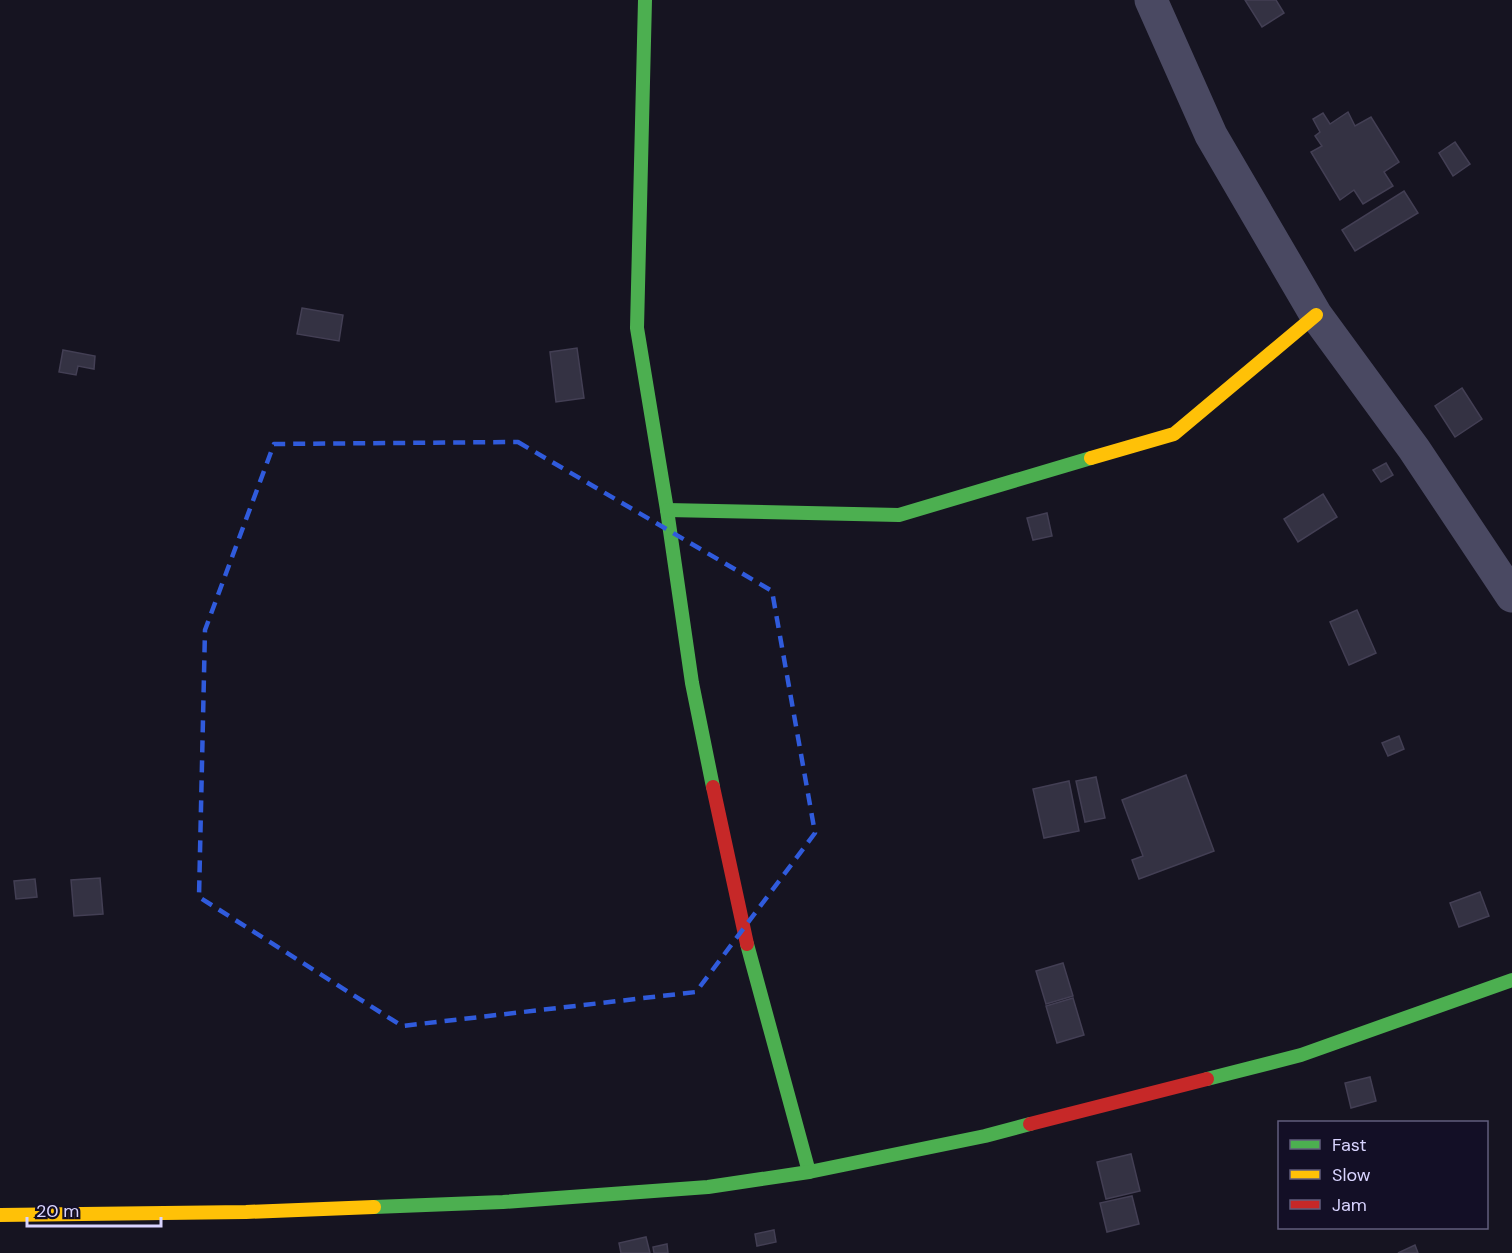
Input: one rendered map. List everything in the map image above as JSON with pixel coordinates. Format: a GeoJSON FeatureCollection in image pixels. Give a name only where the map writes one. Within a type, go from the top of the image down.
{"type":"FeatureCollection","features":[{"type":"Feature","properties":{"kind":"street"},"geometry":{"type":"LineString","coordinates":[[645,0],[637,328],[692,682],[741,924],[809,1172]]}},
{"type":"Feature","properties":{"kind":"street"},"geometry":{"type":"LineString","coordinates":[[1151,0],[1211,135],[1316,315],[1414,449],[1512,596]]}},
{"type":"Feature","properties":{"kind":"street"},"geometry":{"type":"LineString","coordinates":[[667,510],[899,515],[1174,434],[1316,315]]}},
{"type":"Feature","properties":{"kind":"street"},"geometry":{"type":"LineString","coordinates":[[0,1215],[246,1212],[503,1202],[708,1187],[809,1172],[985,1136],[1300,1055],[1512,980]]}},
{"type":"Feature","properties":{"kind":"highlighted area"},"geometry":{"type":"Polygon","coordinates":[[[518,442],[772,591],[815,833],[696,992],[402,1026],[199,897],[205,630],[274,444],[518,442]]]}},
{"type":"Feature","properties":{"kind":"building"},"geometry":{"type":"Polygon","coordinates":[[[1245,0],[1276,0],[1284,13],[1262,27],[1245,0]]]}},
{"type":"Feature","properties":{"kind":"building"},"geometry":{"type":"Polygon","coordinates":[[[1348,112],[1355,126],[1371,117],[1399,162],[1384,172],[1393,186],[1363,204],[1354,190],[1340,200],[1311,152],[1322,146],[1315,136],[1320,132],[1313,119],[1323,113],[1330,124],[1348,112]]]}},
{"type":"Feature","properties":{"kind":"building"},"geometry":{"type":"Polygon","coordinates":[[[1455,142],[1470,164],[1453,176],[1439,153],[1455,142]]]}},
{"type":"Feature","properties":{"kind":"building"},"geometry":{"type":"Polygon","coordinates":[[[1404,191],[1418,213],[1355,251],[1342,230],[1404,191]]]}},
{"type":"Feature","properties":{"kind":"building"},"geometry":{"type":"Polygon","coordinates":[[[302,308],[343,315],[339,341],[297,334],[302,308]]]}},
{"type":"Feature","properties":{"kind":"building"},"geometry":{"type":"Polygon","coordinates":[[[577,348],[584,398],[556,402],[550,352],[577,348]]]}},
{"type":"Feature","properties":{"kind":"building"},"geometry":{"type":"Polygon","coordinates":[[[63,350],[95,356],[94,369],[78,366],[76,375],[59,372],[63,350]]]}},
{"type":"Feature","properties":{"kind":"building"},"geometry":{"type":"Polygon","coordinates":[[[1462,388],[1482,419],[1455,437],[1435,406],[1462,388]]]}},
{"type":"Feature","properties":{"kind":"building"},"geometry":{"type":"Polygon","coordinates":[[[1386,463],[1393,475],[1381,482],[1373,470],[1386,463]]]}},
{"type":"Feature","properties":{"kind":"building"},"geometry":{"type":"Polygon","coordinates":[[[1323,494],[1337,517],[1298,542],[1284,519],[1323,494]]]}},
{"type":"Feature","properties":{"kind":"building"},"geometry":{"type":"Polygon","coordinates":[[[1047,513],[1052,536],[1033,540],[1027,518],[1047,513]]]}},
{"type":"Feature","properties":{"kind":"building"},"geometry":{"type":"Polygon","coordinates":[[[1357,610],[1376,653],[1349,665],[1330,622],[1357,610]]]}},
{"type":"Feature","properties":{"kind":"building"},"geometry":{"type":"Polygon","coordinates":[[[1399,736],[1404,749],[1388,756],[1382,743],[1399,736]]]}},
{"type":"Feature","properties":{"kind":"building"},"geometry":{"type":"Polygon","coordinates":[[[1186,775],[1214,851],[1139,879],[1132,860],[1143,856],[1122,800],[1186,775]]]}},
{"type":"Feature","properties":{"kind":"building"},"geometry":{"type":"Polygon","coordinates":[[[1096,777],[1105,818],[1085,822],[1076,781],[1096,777]]]}},
{"type":"Feature","properties":{"kind":"building"},"geometry":{"type":"Polygon","coordinates":[[[1069,781],[1079,831],[1044,838],[1033,789],[1069,781]]]}},
{"type":"Feature","properties":{"kind":"building"},"geometry":{"type":"Polygon","coordinates":[[[100,878],[103,914],[74,916],[71,880],[100,878]]]}},
{"type":"Feature","properties":{"kind":"building"},"geometry":{"type":"Polygon","coordinates":[[[35,879],[37,897],[16,899],[14,881],[35,879]]]}},
{"type":"Feature","properties":{"kind":"building"},"geometry":{"type":"Polygon","coordinates":[[[1480,892],[1489,916],[1459,927],[1450,903],[1480,892]]]}},
{"type":"Feature","properties":{"kind":"building"},"geometry":{"type":"Polygon","coordinates":[[[1063,963],[1073,996],[1046,1004],[1036,971],[1063,963]]]}},
{"type":"Feature","properties":{"kind":"building"},"geometry":{"type":"Polygon","coordinates":[[[1073,998],[1084,1035],[1057,1043],[1046,1006],[1073,998]]]}},
{"type":"Feature","properties":{"kind":"building"},"geometry":{"type":"Polygon","coordinates":[[[1370,1077],[1376,1101],[1351,1108],[1345,1083],[1370,1077]]]}},
{"type":"Feature","properties":{"kind":"building"},"geometry":{"type":"Polygon","coordinates":[[[1131,1154],[1140,1191],[1106,1199],[1097,1162],[1131,1154]]]}},
{"type":"Feature","properties":{"kind":"building"},"geometry":{"type":"Polygon","coordinates":[[[1132,1196],[1139,1224],[1107,1232],[1100,1203],[1132,1196]]]}},
{"type":"Feature","properties":{"kind":"building"},"geometry":{"type":"Polygon","coordinates":[[[774,1230],[776,1242],[757,1246],[755,1234],[774,1230]]]}},
{"type":"Feature","properties":{"kind":"building"},"geometry":{"type":"Polygon","coordinates":[[[646,1237],[650,1253],[621,1253],[619,1243],[646,1237]]]}},
{"type":"Feature","properties":{"kind":"building"},"geometry":{"type":"Polygon","coordinates":[[[667,1244],[668,1253],[654,1253],[653,1247],[667,1244]]]}},
{"type":"Feature","properties":{"kind":"building"},"geometry":{"type":"Polygon","coordinates":[[[1415,1245],[1418,1253],[1398,1253],[1415,1245]]]}},
{"type":"Feature","properties":{"kind":"traffic: fast"},"geometry":{"type":"LineString","coordinates":[[645,0],[637,328],[692,683],[713,787]]}},
{"type":"Feature","properties":{"kind":"traffic: fast"},"geometry":{"type":"LineString","coordinates":[[667,510],[899,515],[1091,458]]}},
{"type":"Feature","properties":{"kind":"traffic: fast"},"geometry":{"type":"LineString","coordinates":[[747,944],[809,1172]]}},
{"type":"Feature","properties":{"kind":"traffic: fast"},"geometry":{"type":"LineString","coordinates":[[1207,1079],[1301,1055],[1512,980]]}},
{"type":"Feature","properties":{"kind":"traffic: fast"},"geometry":{"type":"LineString","coordinates":[[374,1207],[503,1202],[708,1187],[809,1172],[985,1136],[1030,1124]]}},
{"type":"Feature","properties":{"kind":"traffic: slow"},"geometry":{"type":"LineString","coordinates":[[1091,458],[1174,434],[1316,315]]}},
{"type":"Feature","properties":{"kind":"traffic: slow"},"geometry":{"type":"LineString","coordinates":[[0,1215],[246,1212],[374,1207]]}},
{"type":"Feature","properties":{"kind":"traffic: jam"},"geometry":{"type":"LineString","coordinates":[[713,787],[747,944]]}},
{"type":"Feature","properties":{"kind":"traffic: jam"},"geometry":{"type":"LineString","coordinates":[[1030,1124],[1207,1079]]}}]}
